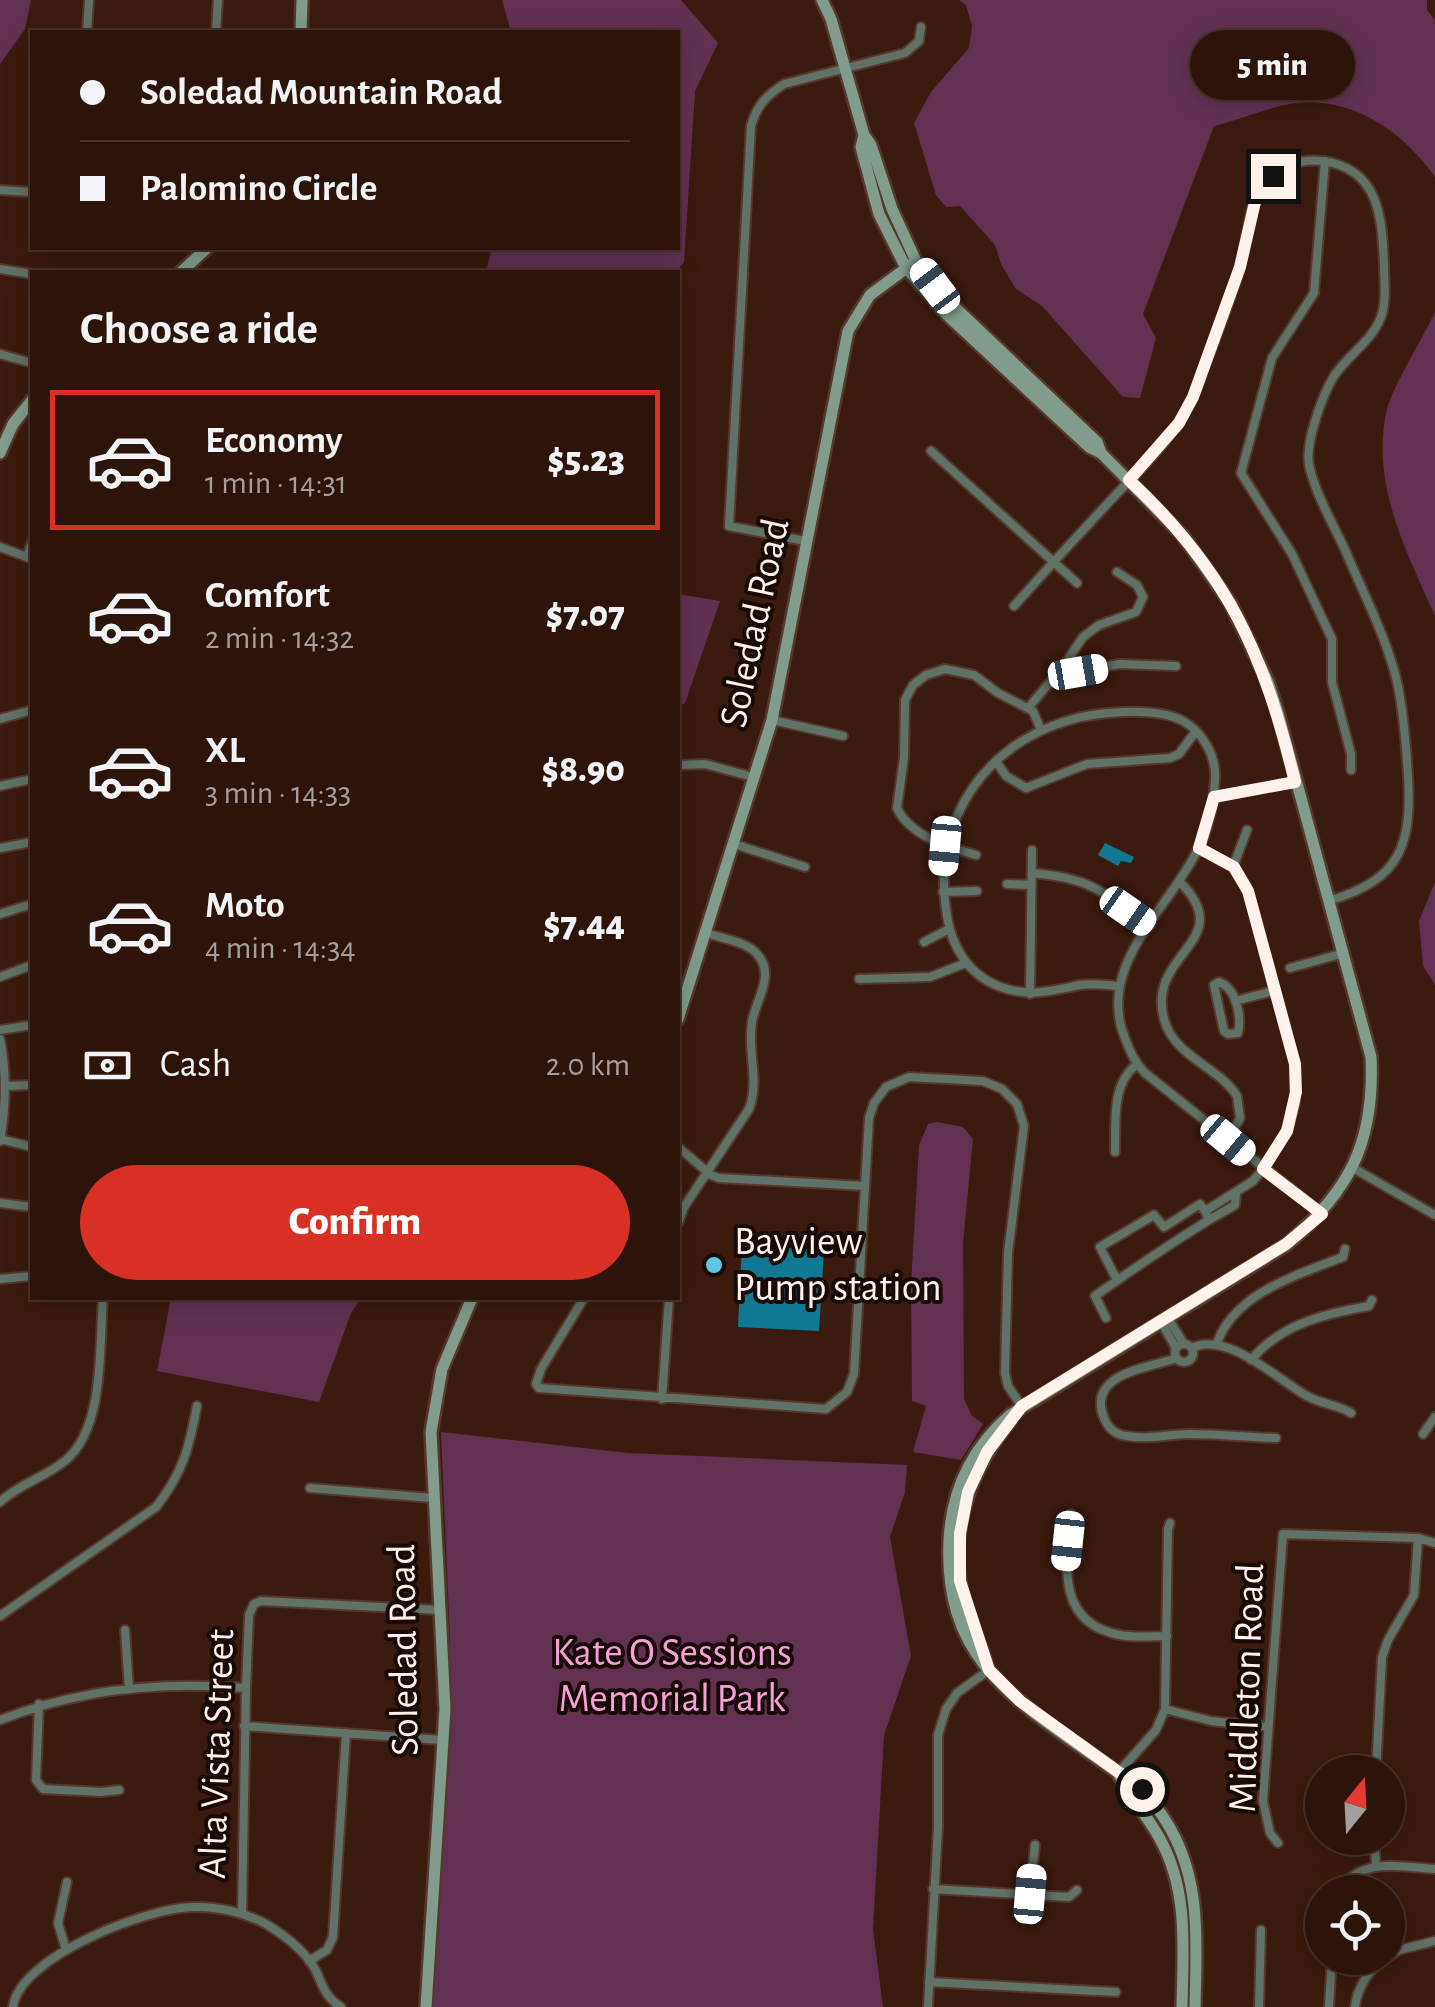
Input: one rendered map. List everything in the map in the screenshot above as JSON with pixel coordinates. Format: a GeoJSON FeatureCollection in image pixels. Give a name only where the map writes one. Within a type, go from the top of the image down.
{"type":"FeatureCollection","features":[{"type":"Feature","properties":{"kind":"main road"},"geometry":{"type":"LineString","coordinates":[[301,30],[302,0]]}},
{"type":"Feature","properties":{"kind":"main road"},"geometry":{"type":"LineString","coordinates":[[822,0],[864,135],[861,146],[879,214],[911,264],[947,315],[1101,453],[1184,536],[1231,604],[1268,682],[1372,1057],[1372,1100],[1353,1168],[1322,1214],[1286,1244],[1022,1406],[994,1428],[966,1467],[949,1536],[952,1597],[977,1659],[1020,1701],[1130,1778],[1158,1810],[1186,1864],[1196,1912],[1195,2007]]}},
{"type":"Feature","properties":{"kind":"main road"},"geometry":{"type":"LineString","coordinates":[[183,270],[205,250]]}},
{"type":"Feature","properties":{"kind":"main road","name":"Soledad Road"},"geometry":{"type":"LineString","coordinates":[[680,1013],[772,720],[848,331],[870,295],[911,264]]}},
{"type":"Feature","properties":{"kind":"main road"},"geometry":{"type":"LineString","coordinates":[[0,454],[13,424],[30,403]]}},
{"type":"Feature","properties":{"kind":"main road","name":"Soledad Road"},"geometry":{"type":"LineString","coordinates":[[426,2007],[445,1676],[430,1447],[442,1370],[471,1300]]}},
{"type":"Feature","properties":{"kind":"main road"},"geometry":{"type":"LineString","coordinates":[[989,1670],[960,1581],[960,1534],[976,1472],[1022,1406]]}},
{"type":"Feature","properties":{"kind":"main road"},"geometry":{"type":"LineString","coordinates":[[1118,1773],[1158,1834],[1178,1886],[1183,1926],[1182,2007]]}},
{"type":"Feature","properties":{"kind":"street"},"geometry":{"type":"LineString","coordinates":[[88,30],[89,0]]}},
{"type":"Feature","properties":{"kind":"street"},"geometry":{"type":"LineString","coordinates":[[216,30],[218,0]]}},
{"type":"Feature","properties":{"kind":"street"},"geometry":{"type":"LineString","coordinates":[[806,541],[729,526],[751,126],[767,95],[784,84],[905,52],[919,41],[922,27]]}},
{"type":"Feature","properties":{"kind":"street"},"geometry":{"type":"LineString","coordinates":[[1014,606],[1179,423],[1193,397],[1240,267],[1262,188],[1286,167],[1309,160],[1324,161],[1355,174],[1376,200],[1382,216],[1382,316],[1334,376],[1312,431],[1309,468],[1394,671],[1406,738],[1410,803],[1396,862],[1378,881],[1361,891],[1331,900]]}},
{"type":"Feature","properties":{"kind":"street"},"geometry":{"type":"LineString","coordinates":[[1324,161],[1314,293],[1272,358],[1241,473],[1292,554],[1332,639],[1332,682],[1351,754],[1351,770]]}},
{"type":"Feature","properties":{"kind":"street"},"geometry":{"type":"LineString","coordinates":[[0,190],[30,192]]}},
{"type":"Feature","properties":{"kind":"street"},"geometry":{"type":"LineString","coordinates":[[0,269],[30,274]]}},
{"type":"Feature","properties":{"kind":"street"},"geometry":{"type":"LineString","coordinates":[[0,354],[30,362]]}},
{"type":"Feature","properties":{"kind":"street"},"geometry":{"type":"LineString","coordinates":[[931,451],[1078,583]]}},
{"type":"Feature","properties":{"kind":"street"},"geometry":{"type":"LineString","coordinates":[[0,547],[30,558]]}},
{"type":"Feature","properties":{"kind":"street"},"geometry":{"type":"LineString","coordinates":[[1028,708],[1064,667],[1083,637],[1099,625],[1128,616],[1140,606],[1141,590],[1117,572]]}},
{"type":"Feature","properties":{"kind":"street"},"geometry":{"type":"LineString","coordinates":[[1064,667],[1078,672],[1119,664],[1176,666]]}},
{"type":"Feature","properties":{"kind":"street"},"geometry":{"type":"LineString","coordinates":[[976,855],[945,846],[911,826],[897,808],[904,758],[903,710],[913,686],[937,671],[960,670],[1028,708],[1041,730]]}},
{"type":"Feature","properties":{"kind":"street"},"geometry":{"type":"LineString","coordinates":[[0,719],[30,711]]}},
{"type":"Feature","properties":{"kind":"street"},"geometry":{"type":"LineString","coordinates":[[1118,986],[1087,984],[1030,994],[992,983],[966,963],[949,929],[943,892],[945,846],[964,800],[996,761],[1041,730],[1085,716],[1129,711],[1167,716],[1196,731],[1214,760],[1214,797],[1199,848],[1133,950],[1118,986],[1121,1026],[1136,1064],[1322,1214]]}},
{"type":"Feature","properties":{"kind":"street"},"geometry":{"type":"LineString","coordinates":[[772,720],[842,736]]}},
{"type":"Feature","properties":{"kind":"street"},"geometry":{"type":"LineString","coordinates":[[996,761],[1006,776],[1026,788],[1087,764],[1170,758],[1179,754],[1196,731]]}},
{"type":"Feature","properties":{"kind":"street"},"geometry":{"type":"LineString","coordinates":[[680,766],[705,764],[753,777]]}},
{"type":"Feature","properties":{"kind":"street"},"geometry":{"type":"LineString","coordinates":[[0,786],[30,779]]}},
{"type":"Feature","properties":{"kind":"street"},"geometry":{"type":"LineString","coordinates":[[1214,797],[1295,782]]}},
{"type":"Feature","properties":{"kind":"street"},"geometry":{"type":"LineString","coordinates":[[1234,867],[1247,830]]}},
{"type":"Feature","properties":{"kind":"street"},"geometry":{"type":"LineString","coordinates":[[0,848],[30,842]]}},
{"type":"Feature","properties":{"kind":"street"},"geometry":{"type":"LineString","coordinates":[[734,844],[805,868]]}},
{"type":"Feature","properties":{"kind":"street"},"geometry":{"type":"LineString","coordinates":[[1106,1318],[1095,1296],[1207,1216],[1235,1205],[1236,1193],[1263,1169],[1287,1131],[1296,1092],[1295,1064],[1248,891],[1234,867],[1199,848]]}},
{"type":"Feature","properties":{"kind":"street"},"geometry":{"type":"LineString","coordinates":[[1030,994],[1032,850]]}},
{"type":"Feature","properties":{"kind":"street"},"geometry":{"type":"LineString","coordinates":[[1033,873],[1072,877],[1095,886],[1150,926]]}},
{"type":"Feature","properties":{"kind":"street"},"geometry":{"type":"LineString","coordinates":[[1180,882],[1200,904],[1202,919],[1166,980],[1162,1013],[1181,1048],[1238,1096],[1240,1118],[1228,1140]]}},
{"type":"Feature","properties":{"kind":"street"},"geometry":{"type":"LineString","coordinates":[[1008,884],[1031,884]]}},
{"type":"Feature","properties":{"kind":"street"},"geometry":{"type":"LineString","coordinates":[[943,892],[977,891]]}},
{"type":"Feature","properties":{"kind":"street"},"geometry":{"type":"LineString","coordinates":[[0,914],[30,905]]}},
{"type":"Feature","properties":{"kind":"street"},"geometry":{"type":"LineString","coordinates":[[924,942],[949,929]]}},
{"type":"Feature","properties":{"kind":"street"},"geometry":{"type":"LineString","coordinates":[[680,1220],[754,1096],[752,1020],[766,978],[764,965],[751,948],[706,933]]}},
{"type":"Feature","properties":{"kind":"street"},"geometry":{"type":"LineString","coordinates":[[1290,968],[1344,952]]}},
{"type":"Feature","properties":{"kind":"street"},"geometry":{"type":"LineString","coordinates":[[859,979],[930,977],[966,963]]}},
{"type":"Feature","properties":{"kind":"street"},"geometry":{"type":"LineString","coordinates":[[0,977],[30,966]]}},
{"type":"Feature","properties":{"kind":"street"},"geometry":{"type":"LineString","coordinates":[[1224,982],[1236,1001],[1240,1028],[1228,1034],[1224,1031],[1214,985],[1224,982]]}},
{"type":"Feature","properties":{"kind":"street"},"geometry":{"type":"LineString","coordinates":[[1236,1001],[1273,991]]}},
{"type":"Feature","properties":{"kind":"street"},"geometry":{"type":"LineString","coordinates":[[0,1030],[30,1024]]}},
{"type":"Feature","properties":{"kind":"street"},"geometry":{"type":"LineString","coordinates":[[0,1038],[5,1086],[0,1140],[30,1147]]}},
{"type":"Feature","properties":{"kind":"street"},"geometry":{"type":"LineString","coordinates":[[1115,1152],[1118,1092],[1124,1074],[1136,1064]]}},
{"type":"Feature","properties":{"kind":"street"},"geometry":{"type":"LineString","coordinates":[[583,1300],[541,1369],[536,1384],[545,1390],[826,1410],[840,1401],[854,1374],[869,1118],[874,1104],[886,1087],[898,1080],[983,1081],[1002,1089],[1017,1104],[1024,1126],[1008,1252],[1005,1372],[1008,1386],[1022,1406]]}},
{"type":"Feature","properties":{"kind":"street"},"geometry":{"type":"LineString","coordinates":[[5,1086],[30,1085]]}},
{"type":"Feature","properties":{"kind":"street"},"geometry":{"type":"LineString","coordinates":[[680,1148],[719,1178],[865,1186]]}},
{"type":"Feature","properties":{"kind":"street"},"geometry":{"type":"LineString","coordinates":[[1353,1168],[1435,1214]]}},
{"type":"Feature","properties":{"kind":"street"},"geometry":{"type":"LineString","coordinates":[[0,1203],[30,1207]]}},
{"type":"Feature","properties":{"kind":"street"},"geometry":{"type":"LineString","coordinates":[[1118,1280],[1100,1247],[1154,1215],[1164,1227],[1200,1204],[1207,1216]]}},
{"type":"Feature","properties":{"kind":"street"},"geometry":{"type":"LineString","coordinates":[[1217,1343],[1223,1326],[1238,1309],[1288,1279],[1343,1257],[1346,1249]]}},
{"type":"Feature","properties":{"kind":"street"},"geometry":{"type":"LineString","coordinates":[[0,1279],[30,1276]]}},
{"type":"Feature","properties":{"kind":"street"},"geometry":{"type":"LineString","coordinates":[[0,1501],[64,1462],[84,1442],[94,1410],[102,1300]]}},
{"type":"Feature","properties":{"kind":"street"},"geometry":{"type":"LineString","coordinates":[[662,1400],[669,1300]]}},
{"type":"Feature","properties":{"kind":"street"},"geometry":{"type":"LineString","coordinates":[[1251,1360],[1262,1346],[1297,1325],[1326,1314],[1369,1306],[1372,1300]]}},
{"type":"Feature","properties":{"kind":"street"},"geometry":{"type":"LineString","coordinates":[[1164,1320],[1182,1349]]}},
{"type":"Feature","properties":{"kind":"street"},"geometry":{"type":"LineString","coordinates":[[1276,1438],[1188,1434],[1128,1437],[1107,1426],[1101,1400],[1116,1376],[1182,1349],[1217,1343],[1310,1398],[1352,1413]]}},
{"type":"Feature","properties":{"kind":"street"},"geometry":{"type":"LineString","coordinates":[[0,1616],[156,1508],[188,1456],[198,1406]]}},
{"type":"Feature","properties":{"kind":"street"},"geometry":{"type":"LineString","coordinates":[[1423,1434],[1435,1417]]}},
{"type":"Feature","properties":{"kind":"street"},"geometry":{"type":"LineString","coordinates":[[310,1488],[432,1498]]}},
{"type":"Feature","properties":{"kind":"street"},"geometry":{"type":"LineString","coordinates":[[1071,1514],[1065,1567],[1074,1605],[1102,1630],[1122,1636],[1167,1636]]}},
{"type":"Feature","properties":{"kind":"street"},"geometry":{"type":"LineString","coordinates":[[1118,1773],[1156,1730],[1165,1709],[1170,1522]]}},
{"type":"Feature","properties":{"kind":"street","name":"Middleton Road"},"geometry":{"type":"LineString","coordinates":[[1278,1843],[1270,1833],[1263,1801],[1283,1534],[1418,1538]]}},
{"type":"Feature","properties":{"kind":"street"},"geometry":{"type":"LineString","coordinates":[[1377,1755],[1382,1657],[1414,1595],[1418,1538],[1435,1542]]}},
{"type":"Feature","properties":{"kind":"street","name":"Alta Vista Street"},"geometry":{"type":"LineString","coordinates":[[242,1914],[244,1726],[249,1615],[254,1604],[261,1601],[440,1610]]}},
{"type":"Feature","properties":{"kind":"street"},"geometry":{"type":"LineString","coordinates":[[125,1630],[129,1690]]}},
{"type":"Feature","properties":{"kind":"street"},"geometry":{"type":"LineString","coordinates":[[928,2007],[938,1734],[946,1709],[957,1693],[989,1670]]}},
{"type":"Feature","properties":{"kind":"street"},"geometry":{"type":"LineString","coordinates":[[0,1720],[40,1704],[129,1690],[170,1685],[246,1688]]}},
{"type":"Feature","properties":{"kind":"street"},"geometry":{"type":"LineString","coordinates":[[40,1704],[36,1780],[39,1785],[43,1789],[119,1790]]}},
{"type":"Feature","properties":{"kind":"street"},"geometry":{"type":"LineString","coordinates":[[1165,1709],[1211,1721],[1268,1727]]}},
{"type":"Feature","properties":{"kind":"street"},"geometry":{"type":"LineString","coordinates":[[244,1726],[442,1740]]}},
{"type":"Feature","properties":{"kind":"street"},"geometry":{"type":"LineString","coordinates":[[310,1961],[327,1950],[334,1937],[346,1733]]}},
{"type":"Feature","properties":{"kind":"street"},"geometry":{"type":"LineString","coordinates":[[1030,1894],[1035,1845]]}},
{"type":"Feature","properties":{"kind":"street"},"geometry":{"type":"LineString","coordinates":[[1375,1855],[1376,1866]]}},
{"type":"Feature","properties":{"kind":"street"},"geometry":{"type":"LineString","coordinates":[[1354,1875],[1376,1866],[1435,1869]]}},
{"type":"Feature","properties":{"kind":"street"},"geometry":{"type":"LineString","coordinates":[[66,1950],[58,1923],[67,1882]]}},
{"type":"Feature","properties":{"kind":"street"},"geometry":{"type":"LineString","coordinates":[[933,1889],[1069,1897],[1077,1890]]}},
{"type":"Feature","properties":{"kind":"street"},"geometry":{"type":"LineString","coordinates":[[13,2007],[14,1996],[27,1978],[66,1950],[170,1909],[206,1907],[242,1914],[279,1932],[310,1961],[329,1998],[338,2006]]}},
{"type":"Feature","properties":{"kind":"street"},"geometry":{"type":"LineString","coordinates":[[1259,2007],[1260,1930]]}},
{"type":"Feature","properties":{"kind":"street"},"geometry":{"type":"LineString","coordinates":[[1405,1948],[1435,1941]]}},
{"type":"Feature","properties":{"kind":"street"},"geometry":{"type":"LineString","coordinates":[[1329,2007],[1331,1975]]}},
{"type":"Feature","properties":{"kind":"street"},"geometry":{"type":"LineString","coordinates":[[1355,2007],[1358,1993],[1371,1975]]}},
{"type":"Feature","properties":{"kind":"street"},"geometry":{"type":"LineString","coordinates":[[929,1982],[1116,1992]]}},
{"type":"Feature","properties":{"kind":"street"},"geometry":{"type":"LineString","coordinates":[[0,1994],[14,1996]]}},
{"type":"Feature","properties":{"kind":"green space"},"geometry":{"type":"Polygon","coordinates":[[[0,0],[31,0],[25,29],[0,64],[0,0]]]}},
{"type":"Feature","properties":{"kind":"green space"},"geometry":{"type":"Polygon","coordinates":[[[502,0],[681,0],[718,43],[695,91],[684,262],[678,270],[486,270],[492,250],[680,250],[680,30],[510,30],[502,0]]]}},
{"type":"Feature","properties":{"kind":"green space"},"geometry":{"type":"Polygon","coordinates":[[[959,0],[1427,0],[1427,10],[1435,20],[1435,177],[1393,133],[1358,112],[1338,106],[1288,104],[1214,126],[1143,314],[1156,338],[1140,398],[1123,397],[1042,306],[1016,289],[995,245],[960,206],[946,207],[936,195],[914,123],[931,92],[969,48],[972,26],[966,5],[959,0]]]}},
{"type":"Feature","properties":{"kind":"green space"},"geometry":{"type":"Polygon","coordinates":[[[1435,312],[1435,616],[1394,516],[1383,463],[1383,436],[1390,399],[1435,312]]]}},
{"type":"Feature","properties":{"kind":"green space"},"geometry":{"type":"Polygon","coordinates":[[[680,594],[720,601],[685,703],[680,706],[680,594]]]}},
{"type":"Feature","properties":{"kind":"green space"},"geometry":{"type":"Polygon","coordinates":[[[1435,882],[1435,985],[1423,966],[1419,921],[1435,882]]]}},
{"type":"Feature","properties":{"kind":"green space"},"geometry":{"type":"Polygon","coordinates":[[[928,1124],[963,1127],[973,1139],[963,1243],[964,1399],[972,1416],[983,1424],[961,1460],[913,1452],[926,1406],[912,1401],[911,1285],[919,1145],[928,1124]]]}},
{"type":"Feature","properties":{"kind":"green space"},"geometry":{"type":"Polygon","coordinates":[[[171,1300],[360,1300],[351,1313],[319,1402],[157,1371],[171,1300]]]}},
{"type":"Feature","properties":{"kind":"green space","name":"Kate O Sessions Memorial Park"},"geometry":{"type":"Polygon","coordinates":[[[441,1432],[628,1453],[907,1465],[905,1492],[890,1537],[911,1656],[884,1735],[873,1929],[883,2007],[430,2007],[448,1736],[450,1639],[441,1432]]]}},
{"type":"Feature","properties":{"kind":"water"},"geometry":{"type":"Polygon","coordinates":[[[1105,843],[1134,857],[1131,863],[1121,861],[1118,866],[1098,855],[1105,843]]]}},
{"type":"Feature","properties":{"kind":"water"},"geometry":{"type":"Polygon","coordinates":[[[742,1245],[824,1250],[819,1331],[738,1327],[742,1245]]]}},
{"type":"Feature","properties":{"kind":"place","name":"Bayview Pump station"},"geometry":{"type":"Point","coordinates":[714,1265]}},
{"type":"Feature","properties":{"kind":"route"},"geometry":{"type":"LineString","coordinates":[[1142,1789],[1020,1701],[989,1670],[970,1621],[958,1553],[962,1519],[976,1472],[1022,1406],[1286,1244],[1322,1214],[1263,1169],[1287,1131],[1295,1104],[1295,1064],[1248,891],[1234,867],[1199,848],[1214,797],[1295,782],[1278,713],[1256,654],[1216,578],[1184,536],[1129,480],[1179,423],[1193,397],[1240,267],[1255,202],[1273,176]]}}]}
